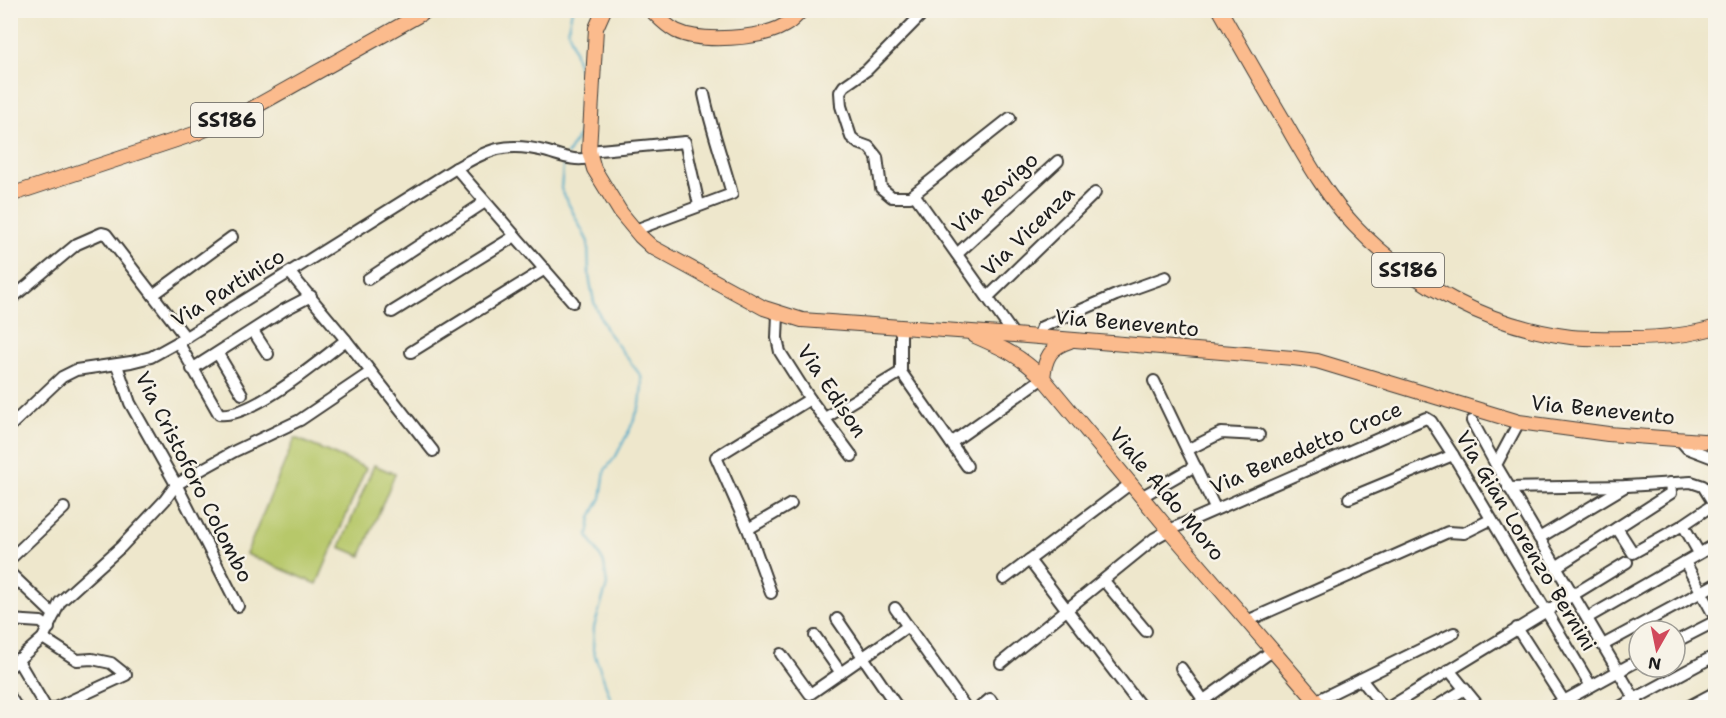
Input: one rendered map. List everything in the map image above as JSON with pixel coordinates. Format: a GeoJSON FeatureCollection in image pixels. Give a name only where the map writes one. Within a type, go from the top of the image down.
{"type":"FeatureCollection","features":[{"type":"Feature","properties":{"kind":"main road","name":"SS186"},"geometry":{"type":"LineString","coordinates":[[10,195],[197,133],[244,113],[428,10]]}},
{"type":"Feature","properties":{"kind":"main road"},"geometry":{"type":"LineString","coordinates":[[590,155],[597,28],[604,10]]}},
{"type":"Feature","properties":{"kind":"main road"},"geometry":{"type":"LineString","coordinates":[[651,10],[674,30],[686,35],[702,37],[757,34],[773,30],[786,25],[802,10]]}},
{"type":"Feature","properties":{"kind":"main road","name":"SS186"},"geometry":{"type":"LineString","coordinates":[[1220,10],[1324,187],[1355,226],[1392,259],[1435,289],[1482,313],[1508,323],[1570,337],[1649,338],[1703,331],[1716,327]]}},
{"type":"Feature","properties":{"kind":"main road","name":"Via Benevento"},"geometry":{"type":"LineString","coordinates":[[590,155],[594,169],[621,213],[640,236],[667,256],[778,314],[802,320],[1285,357],[1317,362],[1519,422],[1608,434],[1716,442]]}},
{"type":"Feature","properties":{"kind":"main road","name":"Viale Aldo Moro"},"geometry":{"type":"LineString","coordinates":[[962,331],[1024,359],[1043,378],[1168,530],[1320,706]]}},
{"type":"Feature","properties":{"kind":"main road"},"geometry":{"type":"LineString","coordinates":[[1038,337],[1029,344],[1024,359],[1043,356],[1061,344],[1075,340]]}},
{"type":"Feature","properties":{"kind":"main road"},"geometry":{"type":"LineString","coordinates":[[1043,378],[1046,359],[1050,351]]}},
{"type":"Feature","properties":{"kind":"street"},"geometry":{"type":"LineString","coordinates":[[926,10],[867,70],[844,86],[839,95],[851,137],[858,143],[869,147],[877,157],[881,188],[896,198],[910,197],[1010,118]]}},
{"type":"Feature","properties":{"kind":"street"},"geometry":{"type":"LineString","coordinates":[[635,230],[732,194],[704,94]]}},
{"type":"Feature","properties":{"kind":"street","name":"Via Partinico"},"geometry":{"type":"LineString","coordinates":[[13,420],[63,377],[76,370],[117,365],[151,357],[182,340],[456,168],[495,148],[520,146],[566,158],[685,142],[699,205]]}},
{"type":"Feature","properties":{"kind":"street","name":"Via Rovigo"},"geometry":{"type":"LineString","coordinates":[[957,254],[1058,161]]}},
{"type":"Feature","properties":{"kind":"street"},"geometry":{"type":"LineString","coordinates":[[456,168],[573,302]]}},
{"type":"Feature","properties":{"kind":"street","name":"Via Vicenza"},"geometry":{"type":"LineString","coordinates":[[988,297],[1095,193]]}},
{"type":"Feature","properties":{"kind":"street"},"geometry":{"type":"LineString","coordinates":[[914,194],[1014,335]]}},
{"type":"Feature","properties":{"kind":"street"},"geometry":{"type":"LineString","coordinates":[[368,279],[485,202]]}},
{"type":"Feature","properties":{"kind":"street"},"geometry":{"type":"LineString","coordinates":[[10,300],[77,244],[102,233],[106,234],[153,295],[182,340],[192,369],[219,414],[227,416],[274,394],[346,340]]}},
{"type":"Feature","properties":{"kind":"street"},"geometry":{"type":"LineString","coordinates":[[392,312],[515,236]]}},
{"type":"Feature","properties":{"kind":"street"},"geometry":{"type":"LineString","coordinates":[[153,295],[232,237]]}},
{"type":"Feature","properties":{"kind":"street"},"geometry":{"type":"LineString","coordinates":[[411,352],[544,269]]}},
{"type":"Feature","properties":{"kind":"street"},"geometry":{"type":"LineString","coordinates":[[290,273],[433,451]]}},
{"type":"Feature","properties":{"kind":"street"},"geometry":{"type":"LineString","coordinates":[[1038,337],[1042,327],[1166,276]]}},
{"type":"Feature","properties":{"kind":"street"},"geometry":{"type":"LineString","coordinates":[[192,369],[310,296]]}},
{"type":"Feature","properties":{"kind":"street","name":"Via Edison"},"geometry":{"type":"LineString","coordinates":[[778,314],[777,338],[780,352],[810,399],[852,456]]}},
{"type":"Feature","properties":{"kind":"street"},"geometry":{"type":"LineString","coordinates":[[901,327],[901,372],[967,466]]}},
{"type":"Feature","properties":{"kind":"street"},"geometry":{"type":"LineString","coordinates":[[253,331],[268,354]]}},
{"type":"Feature","properties":{"kind":"street"},"geometry":{"type":"LineString","coordinates":[[218,354],[242,394]]}},
{"type":"Feature","properties":{"kind":"street","name":"Via Cristoforo Colombo"},"geometry":{"type":"LineString","coordinates":[[117,365],[130,403],[176,485],[238,606]]}},
{"type":"Feature","properties":{"kind":"street"},"geometry":{"type":"LineString","coordinates":[[46,708],[14,663],[46,633],[60,602],[121,547],[176,485],[235,451],[300,420],[371,372]]}},
{"type":"Feature","properties":{"kind":"street"},"geometry":{"type":"LineString","coordinates":[[825,418],[901,372]]}},
{"type":"Feature","properties":{"kind":"street"},"geometry":{"type":"LineString","coordinates":[[951,443],[1043,378]]}},
{"type":"Feature","properties":{"kind":"street"},"geometry":{"type":"LineString","coordinates":[[1154,381],[1215,508]]}},
{"type":"Feature","properties":{"kind":"street"},"geometry":{"type":"LineString","coordinates":[[771,593],[748,529],[716,457],[810,399]]}},
{"type":"Feature","properties":{"kind":"street","name":"Via Gian Lorenzo Bernini"},"geometry":{"type":"LineString","coordinates":[[1426,418],[1431,421],[1453,455],[1591,686]]}},
{"type":"Feature","properties":{"kind":"street","name":"Via Benedetto Croce"},"geometry":{"type":"LineString","coordinates":[[1001,663],[1155,538],[1168,530],[1426,418]]}},
{"type":"Feature","properties":{"kind":"street"},"geometry":{"type":"LineString","coordinates":[[1472,421],[1509,488],[1637,703]]}},
{"type":"Feature","properties":{"kind":"street"},"geometry":{"type":"LineString","coordinates":[[1496,465],[1519,422]]}},
{"type":"Feature","properties":{"kind":"street"},"geometry":{"type":"LineString","coordinates":[[1187,450],[1221,433],[1259,435]]}},
{"type":"Feature","properties":{"kind":"street"},"geometry":{"type":"LineString","coordinates":[[1680,440],[1687,448],[1716,459]]}},
{"type":"Feature","properties":{"kind":"street"},"geometry":{"type":"LineString","coordinates":[[1349,498],[1453,455]]}},
{"type":"Feature","properties":{"kind":"street"},"geometry":{"type":"LineString","coordinates":[[1141,497],[1195,466]]}},
{"type":"Feature","properties":{"kind":"street"},"geometry":{"type":"LineString","coordinates":[[1361,679],[1386,708],[1714,504],[1703,486],[1691,482],[1627,486],[1509,488]]}},
{"type":"Feature","properties":{"kind":"street"},"geometry":{"type":"LineString","coordinates":[[1556,567],[1671,493],[1670,483]]}},
{"type":"Feature","properties":{"kind":"street"},"geometry":{"type":"LineString","coordinates":[[1004,579],[1130,484]]}},
{"type":"Feature","properties":{"kind":"street"},"geometry":{"type":"LineString","coordinates":[[1539,538],[1627,486]]}},
{"type":"Feature","properties":{"kind":"street"},"geometry":{"type":"LineString","coordinates":[[748,529],[791,504]]}},
{"type":"Feature","properties":{"kind":"street"},"geometry":{"type":"LineString","coordinates":[[10,559],[64,508]]}},
{"type":"Feature","properties":{"kind":"street"},"geometry":{"type":"LineString","coordinates":[[1247,621],[1448,532],[1464,533],[1490,520]]}},
{"type":"Feature","properties":{"kind":"street"},"geometry":{"type":"LineString","coordinates":[[1683,525],[1699,553]]}},
{"type":"Feature","properties":{"kind":"street"},"geometry":{"type":"LineString","coordinates":[[1617,528],[1630,558]]}},
{"type":"Feature","properties":{"kind":"street"},"geometry":{"type":"LineString","coordinates":[[1587,618],[1716,544]]}},
{"type":"Feature","properties":{"kind":"street"},"geometry":{"type":"LineString","coordinates":[[1029,560],[1069,609],[1142,708]]}},
{"type":"Feature","properties":{"kind":"street"},"geometry":{"type":"LineString","coordinates":[[1685,562],[1716,620],[1687,636]]}},
{"type":"Feature","properties":{"kind":"street"},"geometry":{"type":"LineString","coordinates":[[10,573],[54,615]]}},
{"type":"Feature","properties":{"kind":"street"},"geometry":{"type":"LineString","coordinates":[[1104,581],[1146,631]]}},
{"type":"Feature","properties":{"kind":"street"},"geometry":{"type":"LineString","coordinates":[[1603,645],[1716,584]]}},
{"type":"Feature","properties":{"kind":"street"},"geometry":{"type":"LineString","coordinates":[[895,608],[966,708]]}},
{"type":"Feature","properties":{"kind":"street"},"geometry":{"type":"LineString","coordinates":[[837,619],[898,708]]}},
{"type":"Feature","properties":{"kind":"street"},"geometry":{"type":"LineString","coordinates":[[10,620],[41,622],[46,633],[78,660],[92,659],[111,663],[126,675],[55,708]]}},
{"type":"Feature","properties":{"kind":"street"},"geometry":{"type":"LineString","coordinates":[[781,654],[810,694],[839,670],[908,626]]}},
{"type":"Feature","properties":{"kind":"street"},"geometry":{"type":"LineString","coordinates":[[1517,628],[1564,701]]}},
{"type":"Feature","properties":{"kind":"street"},"geometry":{"type":"LineString","coordinates":[[1320,706],[1361,679],[1455,633]]}},
{"type":"Feature","properties":{"kind":"street"},"geometry":{"type":"LineString","coordinates":[[814,636],[839,670]]}},
{"type":"Feature","properties":{"kind":"street"},"geometry":{"type":"LineString","coordinates":[[1193,708],[1206,704],[1272,651]]}},
{"type":"Feature","properties":{"kind":"street"},"geometry":{"type":"LineString","coordinates":[[1618,708],[1637,703],[1716,655]]}},
{"type":"Feature","properties":{"kind":"street"},"geometry":{"type":"LineString","coordinates":[[1551,708],[1627,666]]}},
{"type":"Feature","properties":{"kind":"street"},"geometry":{"type":"LineString","coordinates":[[1181,668],[1206,704]]}},
{"type":"Feature","properties":{"kind":"street"},"geometry":{"type":"LineString","coordinates":[[1449,670],[1480,708]]}},
{"type":"Feature","properties":{"kind":"street"},"geometry":{"type":"LineString","coordinates":[[1434,708],[1465,689]]}},
{"type":"Feature","properties":{"kind":"street"},"geometry":{"type":"LineString","coordinates":[[1686,708],[1716,692]]}},
{"type":"Feature","properties":{"kind":"street"},"geometry":{"type":"LineString","coordinates":[[10,698],[17,708]]}},
{"type":"Feature","properties":{"kind":"street"},"geometry":{"type":"LineString","coordinates":[[979,708],[993,703]]}},
{"type":"Feature","properties":{"kind":"green space"},"geometry":{"type":"Polygon","coordinates":[[[295,438],[366,468],[317,584],[246,554],[295,438]]]}},
{"type":"Feature","properties":{"kind":"green space"},"geometry":{"type":"Polygon","coordinates":[[[374,465],[395,474],[361,556],[340,547],[374,465]]]}},
{"type":"Feature","properties":{"kind":"waterway"},"geometry":{"type":"LineString","coordinates":[[567,155],[580,133],[582,79],[568,28],[572,10]]}},
{"type":"Feature","properties":{"kind":"waterway"},"geometry":{"type":"LineString","coordinates":[[565,160],[561,189],[588,242],[589,276],[594,302],[606,330],[641,376],[642,386],[640,405],[630,429],[616,456],[605,470],[601,498],[591,517],[588,536],[604,563],[607,585],[594,627],[593,650],[614,708]]}}]}
